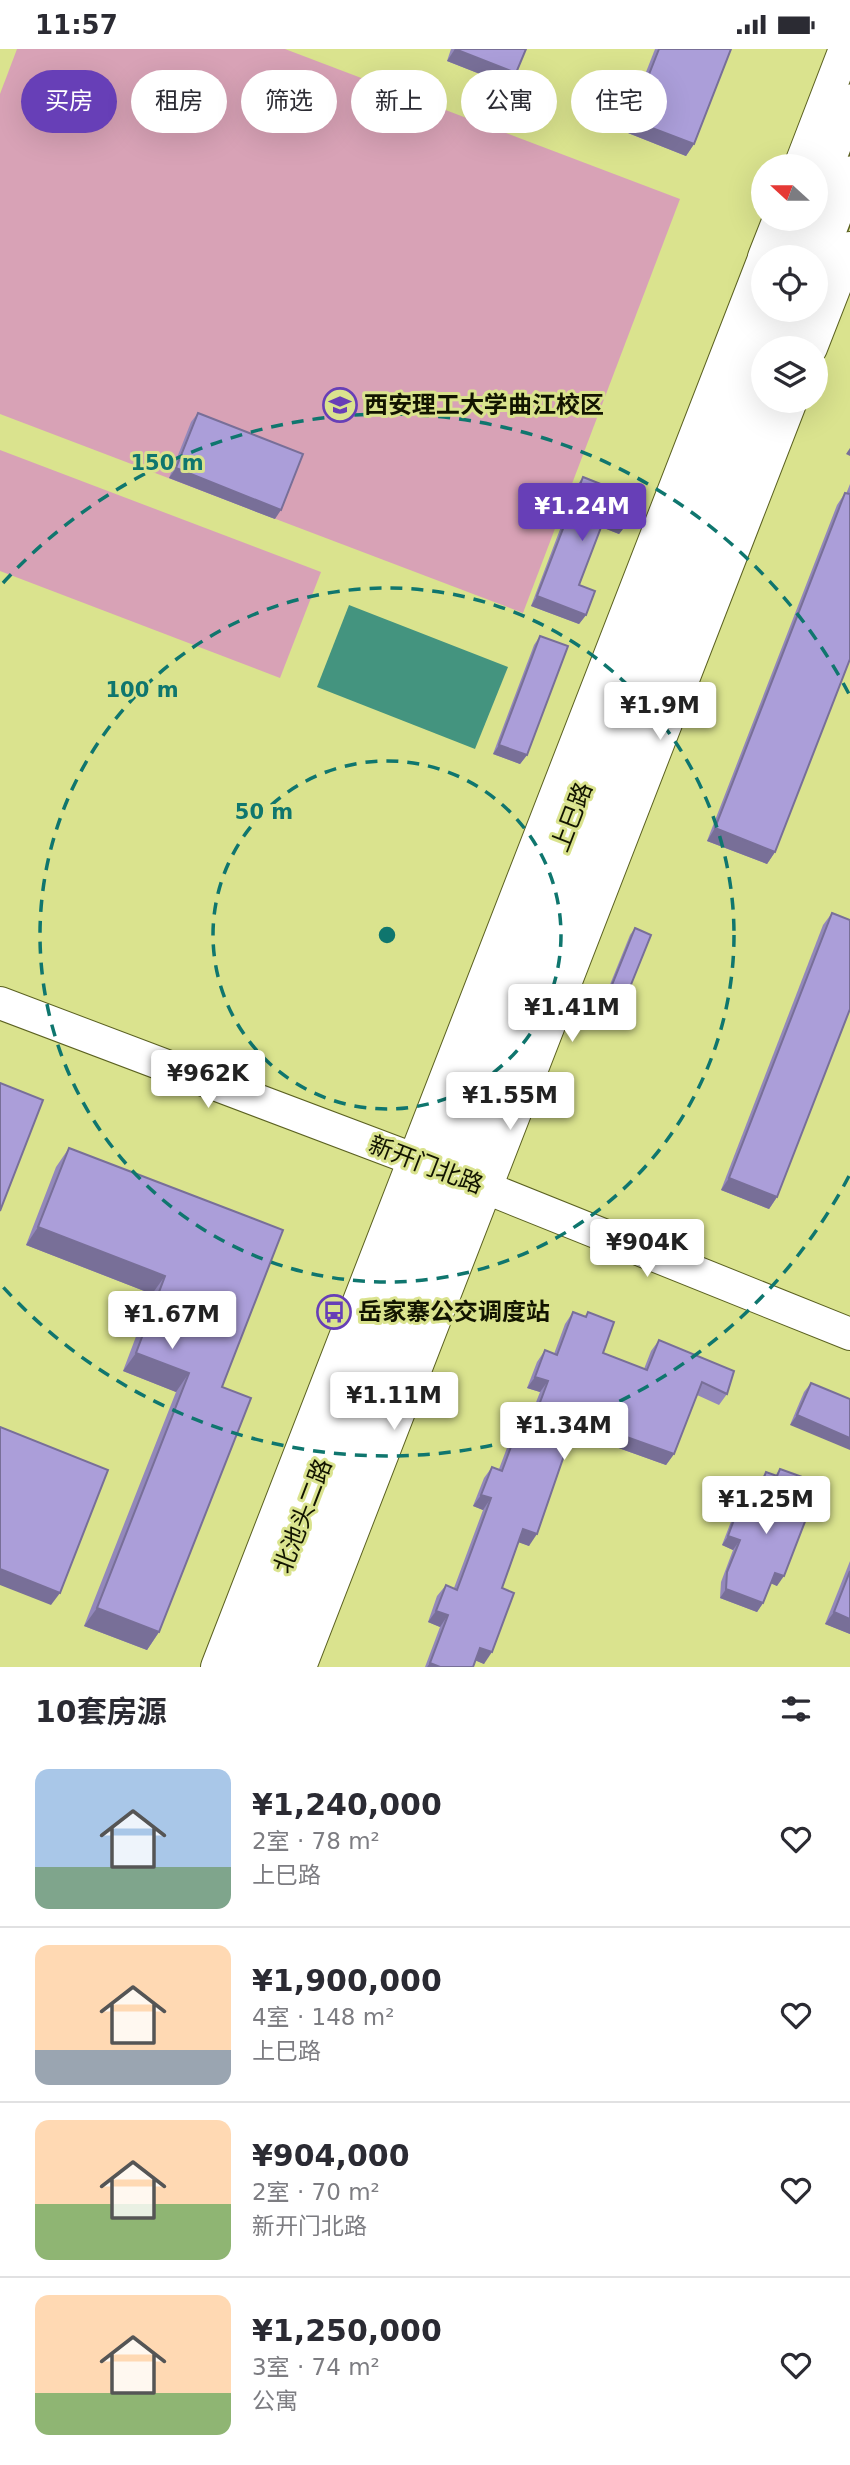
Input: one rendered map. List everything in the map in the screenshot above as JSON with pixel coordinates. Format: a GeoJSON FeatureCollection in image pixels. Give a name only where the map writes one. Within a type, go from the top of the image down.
{"type":"FeatureCollection","features":[{"type":"Feature","properties":{"kind":"main road"},"geometry":{"type":"LineString","coordinates":[[828,160],[850,102]]}},
{"type":"Feature","properties":{"kind":"main road"},"geometry":{"type":"LineString","coordinates":[[823,245],[850,174]]}},
{"type":"Feature","properties":{"kind":"main road","name":"上巳路"},"geometry":{"type":"LineString","coordinates":[[450,1173],[765,322]]}},
{"type":"Feature","properties":{"kind":"main road","name":"上巳路"},"geometry":{"type":"LineString","coordinates":[[450,1173],[757,413]]}},
{"type":"Feature","properties":{"kind":"main road","name":"北池头二路"},"geometry":{"type":"LineString","coordinates":[[245,1667],[450,1173]]}},
{"type":"Feature","properties":{"kind":"main road","name":"北池头二路"},"geometry":{"type":"LineString","coordinates":[[273,1667],[450,1173]]}},
{"type":"Feature","properties":{"kind":"street"},"geometry":{"type":"LineString","coordinates":[[805,154],[845,49]]}},
{"type":"Feature","properties":{"kind":"street"},"geometry":{"type":"LineString","coordinates":[[816,336],[850,248]]}},
{"type":"Feature","properties":{"kind":"street"},"geometry":{"type":"LineString","coordinates":[[300,1667],[450,1173],[751,297]]}},
{"type":"Feature","properties":{"kind":"street"},"geometry":{"type":"LineString","coordinates":[[217,1667],[450,1173],[786,413]]}},
{"type":"Feature","properties":{"kind":"street","name":"新开门北路"},"geometry":{"type":"LineString","coordinates":[[0,1003],[450,1173],[850,1333]]}},
{"type":"Feature","properties":{"kind":"shaded area"},"geometry":{"type":"Polygon","coordinates":[[[17,49],[285,49],[351,74],[351,133],[447,133],[447,111],[461,116],[461,133],[506,133],[680,199],[523,613],[0,414],[0,94],[17,49]]]}},
{"type":"Feature","properties":{"kind":"shaded area"},"geometry":{"type":"Polygon","coordinates":[[[0,450],[321,572],[280,678],[0,571],[0,450]]]}},
{"type":"Feature","properties":{"kind":"water"},"geometry":{"type":"Polygon","coordinates":[[[349,605],[508,667],[475,749],[317,687],[349,605]]]}},
{"type":"Feature","properties":{"kind":"building"},"geometry":{"type":"Polygon","coordinates":[[[455,49],[526,49],[517,70],[508,70],[455,49]]]}},
{"type":"Feature","properties":{"kind":"building"},"geometry":{"type":"Polygon","coordinates":[[[659,49],[731,49],[694,144],[665,133],[667,70],[651,70],[659,49]]]}},
{"type":"Feature","properties":{"kind":"building"},"geometry":{"type":"Polygon","coordinates":[[[198,413],[303,454],[281,510],[176,468],[198,413]]]}},
{"type":"Feature","properties":{"kind":"building"},"geometry":{"type":"Polygon","coordinates":[[[583,477],[636,498],[626,525],[605,517],[579,585],[595,591],[586,615],[537,596],[583,477]]]}},
{"type":"Feature","properties":{"kind":"building"},"geometry":{"type":"Polygon","coordinates":[[[845,493],[850,494],[850,659],[775,852],[715,828],[845,493]]]}},
{"type":"Feature","properties":{"kind":"building"},"geometry":{"type":"Polygon","coordinates":[[[540,636],[568,646],[527,755],[499,745],[540,636]]]}},
{"type":"Feature","properties":{"kind":"building"},"geometry":{"type":"Polygon","coordinates":[[[832,913],[850,920],[850,1009],[777,1197],[729,1178],[832,913]]]}},
{"type":"Feature","properties":{"kind":"building"},"geometry":{"type":"Polygon","coordinates":[[[635,928],[651,935],[628,992],[612,985],[635,928]]]}},
{"type":"Feature","properties":{"kind":"building"},"geometry":{"type":"Polygon","coordinates":[[[0,1083],[43,1100],[0,1211],[0,1083]]]}},
{"type":"Feature","properties":{"kind":"building"},"geometry":{"type":"Polygon","coordinates":[[[69,1148],[283,1230],[222,1387],[251,1398],[159,1632],[97,1608],[189,1373],[136,1353],[165,1276],[38,1227],[69,1148]]]}},
{"type":"Feature","properties":{"kind":"building"},"geometry":{"type":"Polygon","coordinates":[[[573,1312],[586,1317],[588,1312],[614,1322],[603,1353],[647,1370],[659,1340],[734,1371],[727,1394],[702,1382],[674,1454],[621,1435],[623,1430],[579,1412],[537,1534],[523,1529],[502,1588],[514,1593],[492,1652],[480,1648],[473,1667],[440,1667],[430,1663],[448,1615],[436,1611],[446,1585],[457,1590],[491,1498],[481,1495],[492,1467],[502,1471],[519,1425],[530,1429],[548,1381],[535,1377],[545,1350],[557,1355],[573,1312]]]}},
{"type":"Feature","properties":{"kind":"building"},"geometry":{"type":"Polygon","coordinates":[[[811,1383],[850,1399],[850,1438],[797,1415],[811,1383]]]}},
{"type":"Feature","properties":{"kind":"building"},"geometry":{"type":"Polygon","coordinates":[[[0,1427],[108,1470],[60,1593],[0,1569],[0,1427]]]}},
{"type":"Feature","properties":{"kind":"building"},"geometry":{"type":"Polygon","coordinates":[[[780,1469],[808,1479],[795,1514],[806,1519],[784,1576],[775,1573],[763,1603],[726,1589],[727,1572],[740,1540],[728,1536],[738,1509],[750,1514],[766,1472],[777,1476],[780,1469]]]}},
{"type":"Feature","properties":{"kind":"building"},"geometry":{"type":"Polygon","coordinates":[[[850,1571],[850,1619],[834,1612],[850,1571]]]}},
{"type":"Feature","properties":{"kind":"place","name":"西安理工大学曲江校区"},"geometry":{"type":"Point","coordinates":[340,405]}},
{"type":"Feature","properties":{"kind":"place","name":"岳家寨公交调度站"},"geometry":{"type":"Point","coordinates":[334,1312]}}]}
